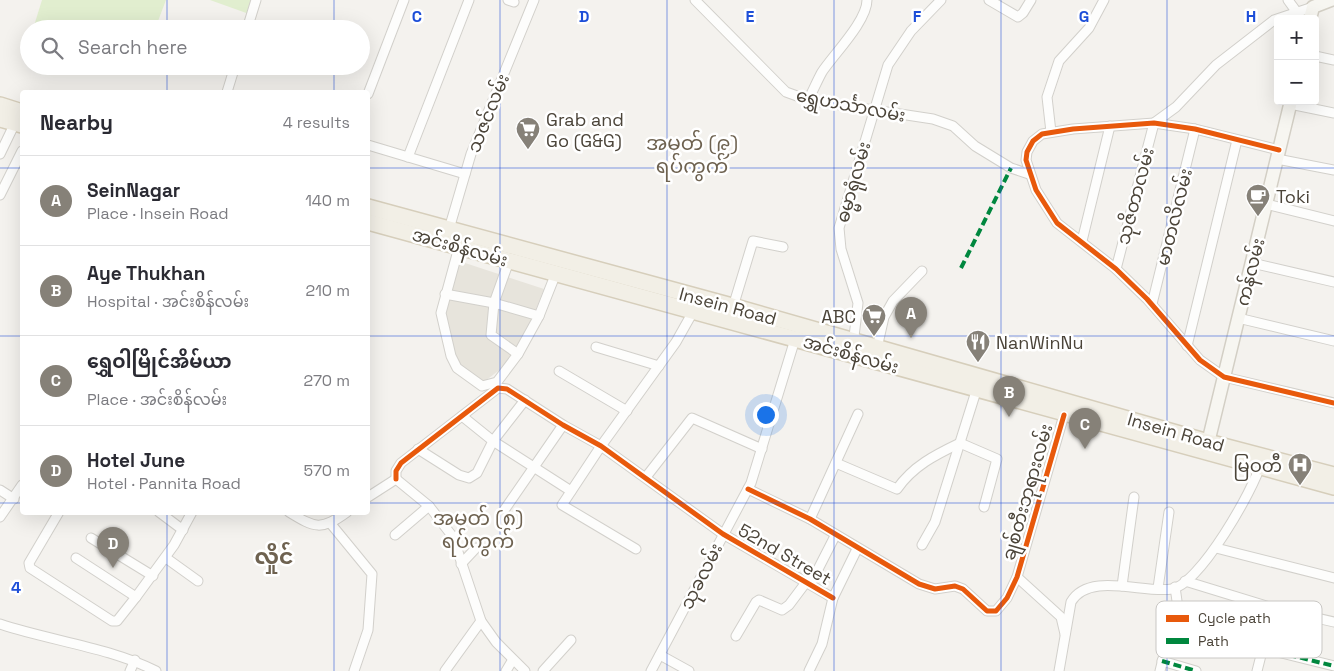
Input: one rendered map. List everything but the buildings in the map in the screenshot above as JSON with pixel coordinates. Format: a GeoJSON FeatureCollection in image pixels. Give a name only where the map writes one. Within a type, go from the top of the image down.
{"type":"FeatureCollection","features":[{"type":"Feature","properties":{"kind":"main road"},"geometry":{"type":"LineString","coordinates":[[1311,13],[1330,0]]}},
{"type":"Feature","properties":{"kind":"main road"},"geometry":{"type":"LineString","coordinates":[[0,105],[20,120]]}},
{"type":"Feature","properties":{"kind":"main road","name":"ကန်လမ်း"},"geometry":{"type":"LineString","coordinates":[[1207,448],[1290,105]]}},
{"type":"Feature","properties":{"kind":"main road"},"geometry":{"type":"LineString","coordinates":[[0,120],[20,120]]}},
{"type":"Feature","properties":{"kind":"main road","name":"Insein Road"},"geometry":{"type":"LineString","coordinates":[[370,208],[446,236],[730,313]]}},
{"type":"Feature","properties":{"kind":"main road","name":"အင်းစိန်လမ်း"},"geometry":{"type":"LineString","coordinates":[[370,222],[446,236],[459,248],[694,310],[730,313],[978,384],[1064,415],[1207,448]]}},
{"type":"Feature","properties":{"kind":"main road","name":"Insein Road"},"geometry":{"type":"LineString","coordinates":[[853,348],[877,348],[978,384],[1207,448],[1261,462],[1327,473]]}},
{"type":"Feature","properties":{"kind":"main road"},"geometry":{"type":"LineString","coordinates":[[1261,462],[1334,487]]}},
{"type":"Feature","properties":{"kind":"street"},"geometry":{"type":"LineString","coordinates":[[250,20],[256,0]]}},
{"type":"Feature","properties":{"kind":"street"},"geometry":{"type":"LineString","coordinates":[[370,90],[404,0]]}},
{"type":"Feature","properties":{"kind":"street"},"geometry":{"type":"LineString","coordinates":[[408,157],[469,0]]}},
{"type":"Feature","properties":{"kind":"street","name":"သဇင်လမ်း"},"geometry":{"type":"LineString","coordinates":[[446,236],[465,174],[534,0]]}},
{"type":"Feature","properties":{"kind":"street","name":"ရွှေဟင်္သာလမ်း"},"geometry":{"type":"LineString","coordinates":[[695,0],[786,92],[808,100],[873,112],[933,120],[953,126],[974,146],[1011,168],[1029,174]]}},
{"type":"Feature","properties":{"kind":"street"},"geometry":{"type":"LineString","coordinates":[[808,100],[821,74],[860,19],[867,0]]}},
{"type":"Feature","properties":{"kind":"street","name":"ဓမ္မာရုံလမ်း"},"geometry":{"type":"LineString","coordinates":[[853,348],[858,304],[841,249],[839,228],[888,65],[894,53],[941,0]]}},
{"type":"Feature","properties":{"kind":"street"},"geometry":{"type":"LineString","coordinates":[[989,0],[1018,17],[1024,13],[1031,0]]}},
{"type":"Feature","properties":{"kind":"street"},"geometry":{"type":"LineString","coordinates":[[1288,0],[1296,11]]}},
{"type":"Feature","properties":{"kind":"street"},"geometry":{"type":"LineString","coordinates":[[1051,132],[1047,97],[1059,61],[1088,28],[1101,1]]}},
{"type":"Feature","properties":{"kind":"street"},"geometry":{"type":"LineString","coordinates":[[1154,123],[1176,107],[1196,85],[1234,50],[1274,20],[1296,11],[1311,13]]}},
{"type":"Feature","properties":{"kind":"street"},"geometry":{"type":"LineString","coordinates":[[1319,57],[1334,60]]}},
{"type":"Feature","properties":{"kind":"street"},"geometry":{"type":"LineString","coordinates":[[228,90],[232,75]]}},
{"type":"Feature","properties":{"kind":"street"},"geometry":{"type":"LineString","coordinates":[[1303,105],[1334,113]]}},
{"type":"Feature","properties":{"kind":"street"},"geometry":{"type":"LineString","coordinates":[[0,154],[20,120]]}},
{"type":"Feature","properties":{"kind":"street"},"geometry":{"type":"LineString","coordinates":[[1334,170],[1195,129],[1154,123],[1042,134],[1033,141],[1027,152],[1026,160],[1029,174],[1043,204],[1057,222],[1116,270],[1152,304],[1200,360],[1224,377],[1334,403]]}},
{"type":"Feature","properties":{"kind":"street","name":"သုဇိတာလမ်း"},"geometry":{"type":"LineString","coordinates":[[1116,270],[1154,123]]}},
{"type":"Feature","properties":{"kind":"street"},"geometry":{"type":"LineString","coordinates":[[1082,241],[1110,126]]}},
{"type":"Feature","properties":{"kind":"street","name":"မာတလိလမ်း"},"geometry":{"type":"LineString","coordinates":[[1152,304],[1195,129]]}},
{"type":"Feature","properties":{"kind":"street"},"geometry":{"type":"LineString","coordinates":[[1187,346],[1237,140]]}},
{"type":"Feature","properties":{"kind":"street"},"geometry":{"type":"LineString","coordinates":[[370,146],[465,174]]}},
{"type":"Feature","properties":{"kind":"street"},"geometry":{"type":"LineString","coordinates":[[0,196],[20,155]]}},
{"type":"Feature","properties":{"kind":"street"},"geometry":{"type":"LineString","coordinates":[[1266,204],[1334,220]]}},
{"type":"Feature","properties":{"kind":"street"},"geometry":{"type":"LineString","coordinates":[[730,313],[753,240],[783,247]]}},
{"type":"Feature","properties":{"kind":"street"},"geometry":{"type":"LineString","coordinates":[[459,248],[441,313],[451,356],[456,368],[482,386],[497,382],[518,354],[539,316],[556,273]]}},
{"type":"Feature","properties":{"kind":"street"},"geometry":{"type":"LineString","coordinates":[[509,261],[494,302],[491,335],[518,354]]}},
{"type":"Feature","properties":{"kind":"street"},"geometry":{"type":"LineString","coordinates":[[1252,263],[1334,282]]}},
{"type":"Feature","properties":{"kind":"street"},"geometry":{"type":"LineString","coordinates":[[877,348],[884,317],[893,302],[922,271]]}},
{"type":"Feature","properties":{"kind":"street"},"geometry":{"type":"LineString","coordinates":[[445,294],[494,302],[539,316]]}},
{"type":"Feature","properties":{"kind":"street"},"geometry":{"type":"LineString","coordinates":[[636,549],[562,504],[676,342],[694,310]]}},
{"type":"Feature","properties":{"kind":"street"},"geometry":{"type":"LineString","coordinates":[[1238,318],[1334,341]]}},
{"type":"Feature","properties":{"kind":"street","name":"သုခလမ်း"},"geometry":{"type":"LineString","coordinates":[[651,671],[748,489],[797,332]]}},
{"type":"Feature","properties":{"kind":"street"},"geometry":{"type":"LineString","coordinates":[[596,347],[659,366]]}},
{"type":"Feature","properties":{"kind":"street"},"geometry":{"type":"LineString","coordinates":[[559,371],[627,412]]}},
{"type":"Feature","properties":{"kind":"street"},"geometry":{"type":"LineString","coordinates":[[922,545],[935,522],[978,384]]}},
{"type":"Feature","properties":{"kind":"street","name":"52nd Street"},"geometry":{"type":"LineString","coordinates":[[462,416],[498,388],[507,389],[562,425],[601,446],[723,534],[809,582],[833,598]]}},
{"type":"Feature","properties":{"kind":"street"},"geometry":{"type":"LineString","coordinates":[[418,449],[459,475],[469,478],[477,473],[493,441],[525,400]]}},
{"type":"Feature","properties":{"kind":"street"},"geometry":{"type":"LineString","coordinates":[[810,519],[858,414]]}},
{"type":"Feature","properties":{"kind":"street","name":"ချစ်တီးဘုရားလမ်း"},"geometry":{"type":"LineString","coordinates":[[1064,415],[1017,576],[1061,617],[1066,638]]}},
{"type":"Feature","properties":{"kind":"street"},"geometry":{"type":"LineString","coordinates":[[521,670],[481,621],[453,537],[429,506],[396,478],[396,471],[401,463],[462,416],[493,441],[535,466],[571,491]]}},
{"type":"Feature","properties":{"kind":"street"},"geometry":{"type":"LineString","coordinates":[[646,477],[692,418],[762,449]]}},
{"type":"Feature","properties":{"kind":"street"},"geometry":{"type":"LineString","coordinates":[[505,509],[562,425]]}},
{"type":"Feature","properties":{"kind":"street"},"geometry":{"type":"LineString","coordinates":[[836,462],[897,489],[907,474],[933,456],[960,443],[996,459],[984,507]]}},
{"type":"Feature","properties":{"kind":"street"},"geometry":{"type":"LineString","coordinates":[[1059,671],[1071,602],[1074,597],[1084,588],[1122,586],[1175,588],[1185,581],[1216,548],[1261,462]]}},
{"type":"Feature","properties":{"kind":"street"},"geometry":{"type":"LineString","coordinates":[[370,496],[396,478]]}},
{"type":"Feature","properties":{"kind":"street"},"geometry":{"type":"LineString","coordinates":[[0,517],[20,488]]}},
{"type":"Feature","properties":{"kind":"street"},"geometry":{"type":"LineString","coordinates":[[748,489],[810,519],[835,536],[919,584],[935,590],[955,586],[963,589],[987,611],[996,612],[1007,598],[1017,576]]}},
{"type":"Feature","properties":{"kind":"street"},"geometry":{"type":"LineString","coordinates":[[0,490],[14,499]]}},
{"type":"Feature","properties":{"kind":"street"},"geometry":{"type":"LineString","coordinates":[[1122,586],[1134,496]]}},
{"type":"Feature","properties":{"kind":"street"},"geometry":{"type":"LineString","coordinates":[[395,535],[429,506]]}},
{"type":"Feature","properties":{"kind":"street"},"geometry":{"type":"LineString","coordinates":[[1158,588],[1169,512]]}},
{"type":"Feature","properties":{"kind":"street"},"geometry":{"type":"LineString","coordinates":[[57,515],[29,563],[30,568],[114,622],[117,621],[166,558],[190,515]]}},
{"type":"Feature","properties":{"kind":"street"},"geometry":{"type":"LineString","coordinates":[[163,515],[183,530]]}},
{"type":"Feature","properties":{"kind":"street"},"geometry":{"type":"LineString","coordinates":[[295,515],[316,526],[331,524],[343,515]]}},
{"type":"Feature","properties":{"kind":"street"},"geometry":{"type":"LineString","coordinates":[[331,524],[372,574],[368,630],[354,671]]}},
{"type":"Feature","properties":{"kind":"street"},"geometry":{"type":"LineString","coordinates":[[736,636],[759,600],[782,610],[789,606],[809,582],[835,536]]}},
{"type":"Feature","properties":{"kind":"street"},"geometry":{"type":"LineString","coordinates":[[92,538],[153,576]]}},
{"type":"Feature","properties":{"kind":"street"},"geometry":{"type":"LineString","coordinates":[[461,564],[476,548]]}},
{"type":"Feature","properties":{"kind":"street"},"geometry":{"type":"LineString","coordinates":[[1216,548],[1334,578]]}},
{"type":"Feature","properties":{"kind":"street"},"geometry":{"type":"LineString","coordinates":[[809,671],[822,644],[833,598],[857,549]]}},
{"type":"Feature","properties":{"kind":"street"},"geometry":{"type":"LineString","coordinates":[[76,558],[136,597]]}},
{"type":"Feature","properties":{"kind":"street"},"geometry":{"type":"LineString","coordinates":[[166,558],[198,581]]}},
{"type":"Feature","properties":{"kind":"street"},"geometry":{"type":"LineString","coordinates":[[1185,581],[1251,601]]}},
{"type":"Feature","properties":{"kind":"street"},"geometry":{"type":"LineString","coordinates":[[1175,588],[1177,601]]}},
{"type":"Feature","properties":{"kind":"street"},"geometry":{"type":"LineString","coordinates":[[445,671],[481,621]]}},
{"type":"Feature","properties":{"kind":"street"},"geometry":{"type":"LineString","coordinates":[[0,624],[36,636],[135,660],[156,671]]}},
{"type":"Feature","properties":{"kind":"street"},"geometry":{"type":"LineString","coordinates":[[542,671],[571,640]]}},
{"type":"Feature","properties":{"kind":"street"},"geometry":{"type":"LineString","coordinates":[[660,655],[689,671]]}},
{"type":"Feature","properties":{"kind":"street"},"geometry":{"type":"LineString","coordinates":[[1160,671],[1163,658]]}},
{"type":"Feature","properties":{"kind":"street"},"geometry":{"type":"LineString","coordinates":[[1257,671],[1261,658]]}},
{"type":"Feature","properties":{"kind":"street"},"geometry":{"type":"LineString","coordinates":[[1301,658],[1334,666]]}},
{"type":"Feature","properties":{"kind":"street"},"geometry":{"type":"LineString","coordinates":[[130,671],[135,660]]}},
{"type":"Feature","properties":{"kind":"street"},"geometry":{"type":"LineString","coordinates":[[506,671],[512,661]]}},
{"type":"Feature","properties":{"kind":"street"},"geometry":{"type":"LineString","coordinates":[[1162,661],[1196,671]]}},
{"type":"Feature","properties":{"kind":"shaded area"},"geometry":{"type":"Polygon","coordinates":[[[459,261],[544,289],[525,336],[510,362],[481,384],[459,366],[443,323],[459,261]]]}},
{"type":"Feature","properties":{"kind":"green space"},"geometry":{"type":"Polygon","coordinates":[[[42,0],[166,0],[158,20],[36,20],[42,0]]]}},
{"type":"Feature","properties":{"kind":"green space"},"geometry":{"type":"Polygon","coordinates":[[[210,0],[252,0],[249,14],[210,0]]]}},
{"type":"Feature","properties":{"kind":"marked path"},"geometry":{"type":"LineString","coordinates":[[961,268],[1011,168]]}},
{"type":"Feature","properties":{"kind":"marked path"},"geometry":{"type":"LineString","coordinates":[[1302,658],[1334,666]]}},
{"type":"Feature","properties":{"kind":"marked path"},"geometry":{"type":"LineString","coordinates":[[1162,661],[1196,671]]}},
{"type":"Feature","properties":{"kind":"cycle path"},"geometry":{"type":"LineString","coordinates":[[1279,150],[1195,129],[1154,123],[1073,129],[1042,134],[1033,141],[1027,152],[1026,160],[1036,190],[1057,223],[1116,269],[1147,299],[1200,360],[1224,377],[1334,403]]}},
{"type":"Feature","properties":{"kind":"cycle path"},"geometry":{"type":"LineString","coordinates":[[396,479],[396,471],[401,463],[498,388],[507,389],[563,425],[601,446],[723,534],[833,598]]}},
{"type":"Feature","properties":{"kind":"cycle path"},"geometry":{"type":"LineString","coordinates":[[748,489],[810,519],[919,584],[935,589],[955,586],[963,589],[987,611],[996,611],[1007,598],[1017,577],[1064,415]]}},
{"type":"Feature","properties":{"kind":"place","name":"Grab and Go (G&G)"},"geometry":{"type":"Point","coordinates":[528,150]}},
{"type":"Feature","properties":{"kind":"place","name":"Toki"},"geometry":{"type":"Point","coordinates":[1258,217]}},
{"type":"Feature","properties":{"kind":"place","name":"ABC"},"geometry":{"type":"Point","coordinates":[874,337]}},
{"type":"Feature","properties":{"kind":"place","name":"SeinNagar"},"geometry":{"type":"Point","coordinates":[911,338]}},
{"type":"Feature","properties":{"kind":"place","name":"NanWinNu"},"geometry":{"type":"Point","coordinates":[978,363]}},
{"type":"Feature","properties":{"kind":"place","name":"Aye Thukhan"},"geometry":{"type":"Point","coordinates":[1009,417]}},
{"type":"Feature","properties":{"kind":"place","name":"ရွှေဝါမြိုင်အိမ်ယာ"},"geometry":{"type":"Point","coordinates":[1085,449]}},
{"type":"Feature","properties":{"kind":"place","name":"မြဝတီ"},"geometry":{"type":"Point","coordinates":[1300,486]}},
{"type":"Feature","properties":{"kind":"place","name":"Hotel June"},"geometry":{"type":"Point","coordinates":[113,568]}},
{"type":"Feature","properties":{"kind":"district","name":"အမှတ် (၉) ရပ်ကွက်"},"geometry":{"type":"Point","coordinates":[692,154]}},
{"type":"Feature","properties":{"kind":"district","name":"အမှတ် (၈) ရပ်ကွက်"},"geometry":{"type":"Point","coordinates":[478,530]}},
{"type":"Feature","properties":{"kind":"district","name":"လှိုင်"},"geometry":{"type":"Point","coordinates":[274,556]}}]}
